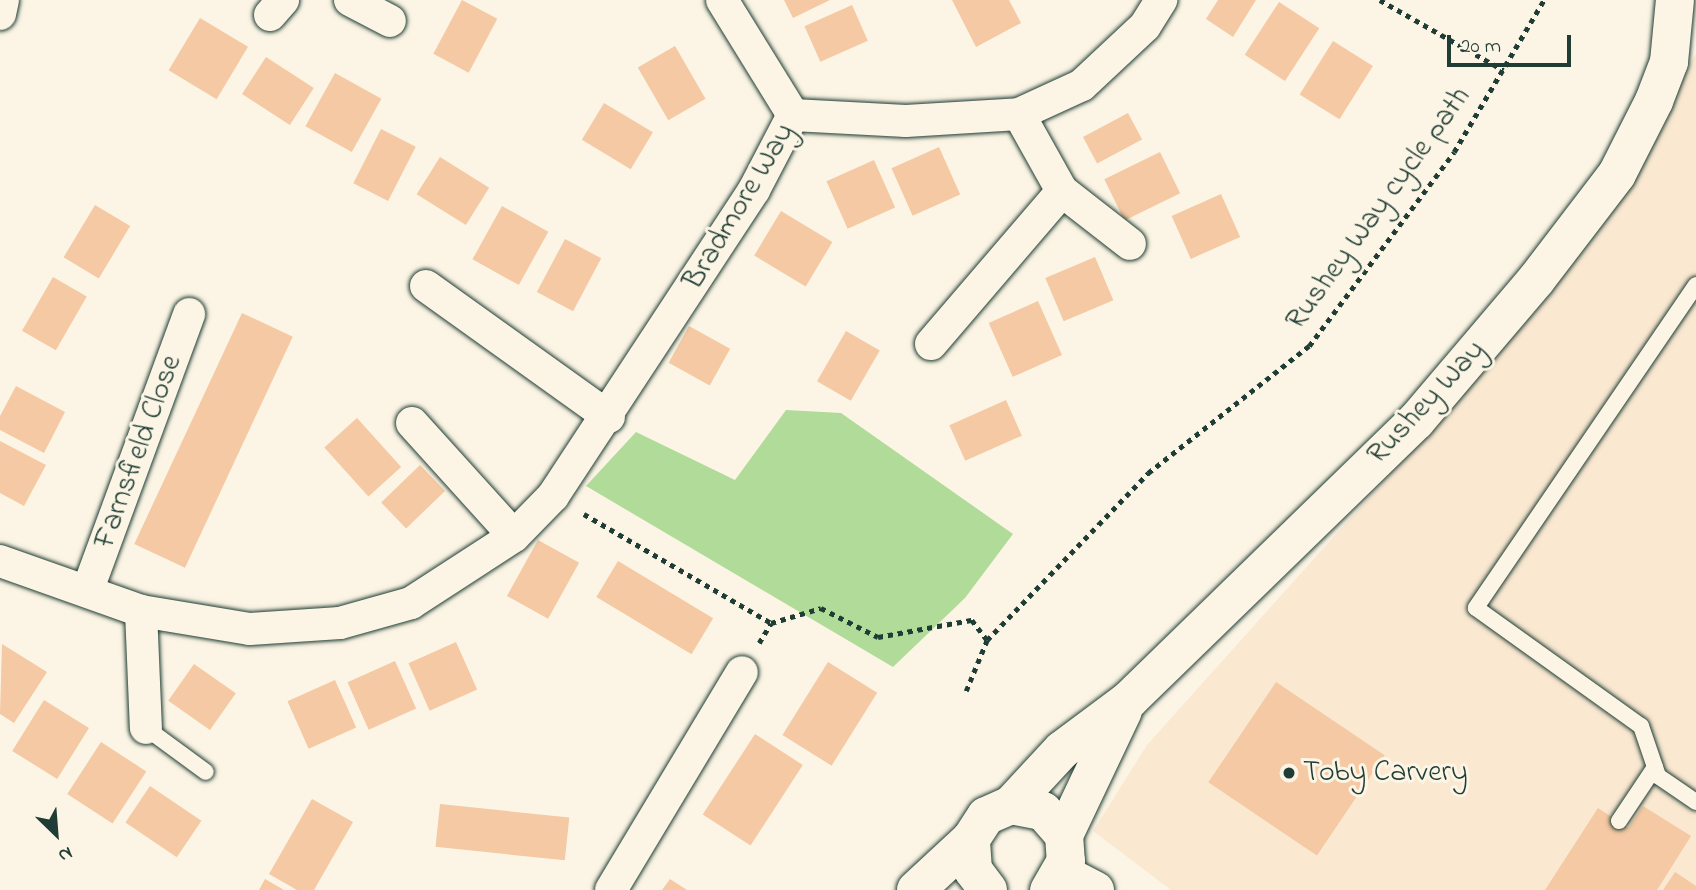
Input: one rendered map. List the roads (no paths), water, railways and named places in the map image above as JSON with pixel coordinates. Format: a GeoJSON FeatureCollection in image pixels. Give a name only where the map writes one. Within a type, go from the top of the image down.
{"type":"FeatureCollection","features":[{"type":"Feature","properties":{"kind":"street"},"geometry":{"type":"LineString","coordinates":[[0,14],[3,0]]}},
{"type":"Feature","properties":{"kind":"street"},"geometry":{"type":"LineString","coordinates":[[350,0],[390,20]]}},
{"type":"Feature","properties":{"kind":"street"},"geometry":{"type":"LineString","coordinates":[[722,0],[793,115]]}},
{"type":"Feature","properties":{"kind":"street","name":"Bradmore Way"},"geometry":{"type":"LineString","coordinates":[[0,561],[88,589],[141,611],[250,629],[340,623],[411,604],[514,536],[553,496],[609,418],[754,190],[793,115],[906,121],[1019,114],[1082,85],[1144,26],[1161,0]]}},
{"type":"Feature","properties":{"kind":"street","name":"Rushey Way"},"geometry":{"type":"LineString","coordinates":[[1669,62],[1675,0]]}},
{"type":"Feature","properties":{"kind":"street","name":"Rushey Way"},"geometry":{"type":"LineString","coordinates":[[971,839],[986,817],[1011,805],[1062,750],[1129,700],[1416,421],[1536,280],[1617,174],[1669,62],[1696,26]]}},
{"type":"Feature","properties":{"kind":"street"},"geometry":{"type":"LineString","coordinates":[[1019,114],[1062,191],[1129,244]]}},
{"type":"Feature","properties":{"kind":"street"},"geometry":{"type":"LineString","coordinates":[[931,344],[1062,191]]}},
{"type":"Feature","properties":{"kind":"street"},"geometry":{"type":"LineString","coordinates":[[426,286],[609,418]]}},
{"type":"Feature","properties":{"kind":"street","name":"Farnsfield Close"},"geometry":{"type":"LineString","coordinates":[[88,589],[189,314]]}},
{"type":"Feature","properties":{"kind":"street"},"geometry":{"type":"LineString","coordinates":[[412,423],[514,536]]}},
{"type":"Feature","properties":{"kind":"street"},"geometry":{"type":"LineString","coordinates":[[141,611],[146,728]]}},
{"type":"Feature","properties":{"kind":"street"},"geometry":{"type":"LineString","coordinates":[[611,890],[742,672]]}},
{"type":"Feature","properties":{"kind":"street","name":"Rushey Way"},"geometry":{"type":"LineString","coordinates":[[1064,835],[1129,700]]}},
{"type":"Feature","properties":{"kind":"street"},"geometry":{"type":"LineString","coordinates":[[1011,805],[1043,811],[1064,835],[1069,885]]}},
{"type":"Feature","properties":{"kind":"street"},"geometry":{"type":"LineString","coordinates":[[916,890],[971,839]]}},
{"type":"Feature","properties":{"kind":"street"},"geometry":{"type":"LineString","coordinates":[[971,839],[973,870],[988,890]]}},
{"type":"Feature","properties":{"kind":"lane"},"geometry":{"type":"LineString","coordinates":[[1696,285],[1476,608],[1640,726],[1658,776],[1696,802]]}},
{"type":"Feature","properties":{"kind":"lane"},"geometry":{"type":"LineString","coordinates":[[146,728],[206,772]]}},
{"type":"Feature","properties":{"kind":"lane"},"geometry":{"type":"LineString","coordinates":[[1619,821],[1655,767]]}},
{"type":"Feature","properties":{"kind":"place","name":"Toby Carvery"},"geometry":{"type":"Point","coordinates":[1289,773]}}]}
